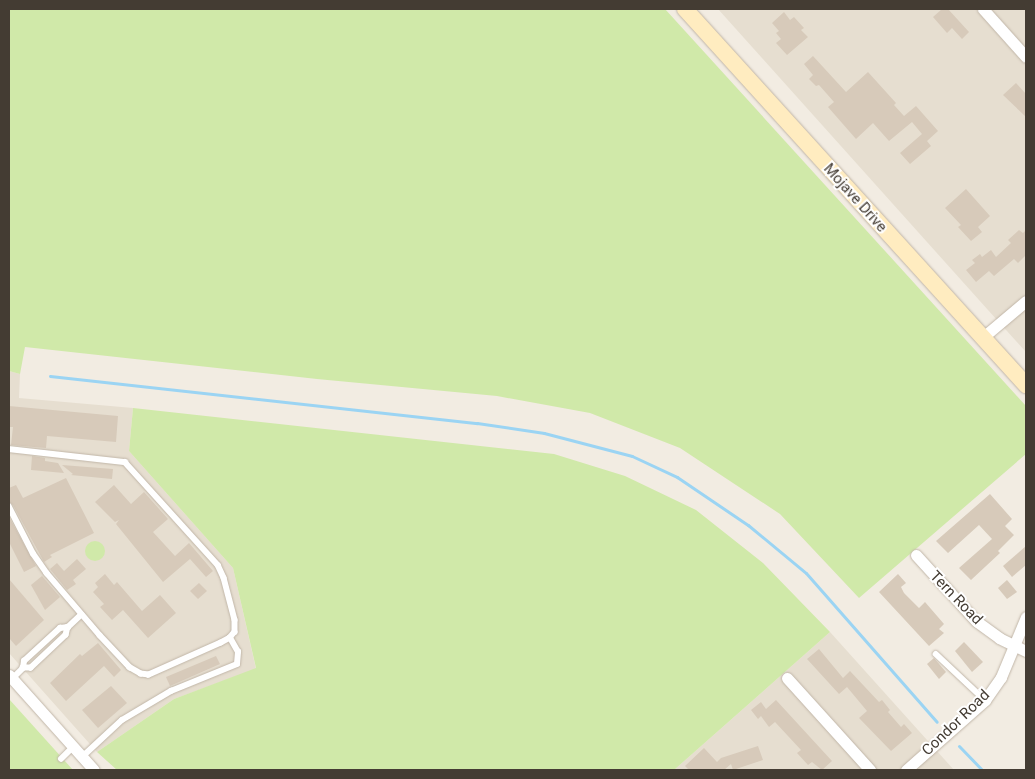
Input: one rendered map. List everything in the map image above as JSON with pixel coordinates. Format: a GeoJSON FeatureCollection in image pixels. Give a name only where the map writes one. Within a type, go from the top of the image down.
{"type":"FeatureCollection","features":[{"type":"Feature","properties":{"kind":"main road","name":"Mojave Drive"},"geometry":{"type":"LineString","coordinates":[[684,9],[1026,385]]}},
{"type":"Feature","properties":{"kind":"street"},"geometry":{"type":"LineString","coordinates":[[983,9],[1024,51]]}},
{"type":"Feature","properties":{"kind":"street"},"geometry":{"type":"LineString","coordinates":[[982,338],[1026,301]]}},
{"type":"Feature","properties":{"kind":"street","name":"Tern Road"},"geometry":{"type":"LineString","coordinates":[[916,555],[976,621],[1015,647],[1026,652]]}},
{"type":"Feature","properties":{"kind":"street","name":"Condor Road"},"geometry":{"type":"LineString","coordinates":[[906,770],[985,700],[1001,677],[1026,618]]}},
{"type":"Feature","properties":{"kind":"street"},"geometry":{"type":"LineString","coordinates":[[10,677],[94,770]]}},
{"type":"Feature","properties":{"kind":"street"},"geometry":{"type":"LineString","coordinates":[[787,678],[870,770]]}},
{"type":"Feature","properties":{"kind":"lane"},"geometry":{"type":"LineString","coordinates":[[9,449],[119,460],[132,468],[218,565],[224,578],[235,620],[235,632],[230,638],[149,675],[141,674],[130,668],[81,615],[47,574],[33,554],[9,507]]}},
{"type":"Feature","properties":{"kind":"lane"},"geometry":{"type":"LineString","coordinates":[[10,677],[23,668],[31,668],[66,635],[68,627],[81,615]]}},
{"type":"Feature","properties":{"kind":"lane"},"geometry":{"type":"LineString","coordinates":[[23,668],[24,661],[60,628],[68,627]]}},
{"type":"Feature","properties":{"kind":"lane"},"geometry":{"type":"LineString","coordinates":[[82,757],[122,720],[171,691],[236,664],[238,652],[230,638]]}},
{"type":"Feature","properties":{"kind":"lane"},"geometry":{"type":"LineString","coordinates":[[936,654],[985,700]]}},
{"type":"Feature","properties":{"kind":"lane"},"geometry":{"type":"LineString","coordinates":[[60,759],[73,747]]}},
{"type":"Feature","properties":{"kind":"shaded area"},"geometry":{"type":"Polygon","coordinates":[[[718,9],[1026,9],[1026,352],[988,310],[718,9]]]}},
{"type":"Feature","properties":{"kind":"shaded area"},"geometry":{"type":"Polygon","coordinates":[[[9,371],[20,374],[19,398],[133,408],[129,451],[233,568],[256,669],[174,699],[97,752],[9,653],[9,371]]]}},
{"type":"Feature","properties":{"kind":"shaded area"},"geometry":{"type":"Polygon","coordinates":[[[830,632],[954,770],[674,770],[830,632]]]}},
{"type":"Feature","properties":{"kind":"green space"},"geometry":{"type":"Polygon","coordinates":[[[9,9],[665,9],[1026,406],[1026,454],[859,598],[780,514],[680,448],[590,413],[497,396],[317,379],[25,347],[20,374],[9,371],[9,9]]]}},
{"type":"Feature","properties":{"kind":"green space"},"geometry":{"type":"Polygon","coordinates":[[[133,408],[554,454],[625,476],[696,510],[763,563],[830,632],[674,770],[117,770],[97,752],[174,699],[256,668],[233,568],[129,451],[133,408]]]}},
{"type":"Feature","properties":{"kind":"green space"},"geometry":{"type":"Polygon","coordinates":[[[95,541],[102,544],[105,551],[102,558],[95,561],[88,558],[85,551],[88,544],[95,541]]]}},
{"type":"Feature","properties":{"kind":"green space"},"geometry":{"type":"Polygon","coordinates":[[[9,699],[73,770],[9,770],[9,699]]]}},
{"type":"Feature","properties":{"kind":"building"},"geometry":{"type":"Polygon","coordinates":[[[942,9],[948,9],[969,32],[962,39],[952,28],[947,33],[933,17],[942,9]]]}},
{"type":"Feature","properties":{"kind":"building"},"geometry":{"type":"Polygon","coordinates":[[[784,12],[790,20],[794,17],[804,28],[801,30],[808,37],[787,55],[776,43],[781,39],[776,33],[779,31],[772,23],[784,12]]]}},
{"type":"Feature","properties":{"kind":"building"},"geometry":{"type":"Polygon","coordinates":[[[813,56],[846,92],[868,72],[896,103],[894,105],[904,116],[916,106],[938,131],[927,141],[931,146],[910,164],[900,153],[922,134],[912,122],[889,141],[873,123],[856,139],[828,107],[834,102],[819,85],[816,86],[809,79],[813,75],[804,64],[813,56]]]}},
{"type":"Feature","properties":{"kind":"building"},"geometry":{"type":"Polygon","coordinates":[[[1016,83],[1026,94],[1026,117],[1003,95],[1016,83]]]}},
{"type":"Feature","properties":{"kind":"building"},"geometry":{"type":"Polygon","coordinates":[[[966,189],[990,216],[978,227],[982,232],[971,241],[958,227],[961,225],[945,208],[966,189]]]}},
{"type":"Feature","properties":{"kind":"building"},"geometry":{"type":"Polygon","coordinates":[[[1019,230],[1023,233],[1026,230],[1026,255],[1018,263],[1014,259],[994,276],[989,271],[976,282],[966,270],[975,263],[972,260],[980,254],[982,257],[991,250],[996,257],[1011,243],[1008,240],[1019,230]]]}},
{"type":"Feature","properties":{"kind":"building"},"geometry":{"type":"Polygon","coordinates":[[[9,406],[118,416],[116,442],[47,436],[46,448],[11,445],[13,427],[9,427],[9,406]]]}},
{"type":"Feature","properties":{"kind":"building"},"geometry":{"type":"Polygon","coordinates":[[[32,456],[58,463],[64,473],[31,470],[32,456]]]}},
{"type":"Feature","properties":{"kind":"building"},"geometry":{"type":"Polygon","coordinates":[[[62,465],[113,469],[112,479],[71,475],[73,474],[62,465]]]}},
{"type":"Feature","properties":{"kind":"building"},"geometry":{"type":"Polygon","coordinates":[[[66,478],[94,533],[50,555],[52,557],[44,562],[13,505],[9,502],[9,488],[16,485],[23,498],[66,478]]]}},
{"type":"Feature","properties":{"kind":"building"},"geometry":{"type":"Polygon","coordinates":[[[114,485],[131,504],[144,492],[168,519],[153,532],[175,556],[189,543],[213,571],[206,577],[190,559],[163,582],[116,524],[119,520],[115,522],[95,502],[114,485]]]}},
{"type":"Feature","properties":{"kind":"building"},"geometry":{"type":"Polygon","coordinates":[[[990,494],[1012,519],[1005,526],[1014,535],[998,551],[1000,553],[971,580],[959,568],[992,539],[979,525],[948,553],[936,541],[990,494]]]}},
{"type":"Feature","properties":{"kind":"building"},"geometry":{"type":"Polygon","coordinates":[[[9,517],[36,566],[24,572],[9,542],[9,517]]]}},
{"type":"Feature","properties":{"kind":"building"},"geometry":{"type":"Polygon","coordinates":[[[1026,546],[1026,565],[1012,577],[1003,566],[1026,546]]]}},
{"type":"Feature","properties":{"kind":"building"},"geometry":{"type":"Polygon","coordinates":[[[77,559],[86,569],[73,580],[76,584],[67,590],[50,569],[57,563],[64,571],[77,559]]]}},
{"type":"Feature","properties":{"kind":"building"},"geometry":{"type":"Polygon","coordinates":[[[105,574],[114,585],[117,582],[142,611],[160,595],[176,613],[148,638],[123,610],[112,620],[100,607],[104,604],[93,592],[98,587],[95,583],[105,574]]]}},
{"type":"Feature","properties":{"kind":"building"},"geometry":{"type":"Polygon","coordinates":[[[898,574],[906,583],[901,587],[904,593],[919,608],[925,602],[944,624],[939,629],[944,633],[929,646],[879,592],[898,574]]]}},
{"type":"Feature","properties":{"kind":"building"},"geometry":{"type":"Polygon","coordinates":[[[42,576],[60,597],[45,610],[31,585],[42,576]]]}},
{"type":"Feature","properties":{"kind":"building"},"geometry":{"type":"Polygon","coordinates":[[[9,579],[44,620],[16,646],[9,638],[9,579]]]}},
{"type":"Feature","properties":{"kind":"building"},"geometry":{"type":"Polygon","coordinates":[[[1007,580],[1017,592],[1007,599],[998,588],[1007,580]]]}},
{"type":"Feature","properties":{"kind":"building"},"geometry":{"type":"Polygon","coordinates":[[[199,583],[207,591],[198,599],[190,591],[199,583]]]}},
{"type":"Feature","properties":{"kind":"building"},"geometry":{"type":"Polygon","coordinates":[[[964,642],[983,662],[972,672],[955,651],[964,642]]]}},
{"type":"Feature","properties":{"kind":"building"},"geometry":{"type":"Polygon","coordinates":[[[98,643],[121,670],[114,677],[104,666],[66,701],[50,683],[80,654],[82,656],[98,643]]]}},
{"type":"Feature","properties":{"kind":"building"},"geometry":{"type":"Polygon","coordinates":[[[819,649],[843,678],[850,671],[879,702],[882,700],[890,710],[888,712],[901,727],[904,724],[912,733],[891,751],[859,718],[867,711],[847,687],[839,694],[807,659],[819,649]]]}},
{"type":"Feature","properties":{"kind":"building"},"geometry":{"type":"Polygon","coordinates":[[[216,656],[220,664],[170,686],[166,677],[216,656]]]}},
{"type":"Feature","properties":{"kind":"building"},"geometry":{"type":"Polygon","coordinates":[[[934,658],[946,672],[939,679],[927,664],[934,658]]]}},
{"type":"Feature","properties":{"kind":"building"},"geometry":{"type":"Polygon","coordinates":[[[111,686],[127,703],[98,728],[82,710],[111,686]]]}},
{"type":"Feature","properties":{"kind":"building"},"geometry":{"type":"Polygon","coordinates":[[[776,700],[832,761],[822,770],[812,762],[808,765],[797,753],[801,750],[775,722],[769,727],[761,716],[758,719],[751,710],[761,702],[766,709],[776,700]]]}},
{"type":"Feature","properties":{"kind":"building"},"geometry":{"type":"Polygon","coordinates":[[[758,746],[763,760],[733,770],[731,764],[724,770],[689,770],[685,766],[704,748],[717,762],[721,758],[758,746]]]}},
{"type":"Feature","properties":{"kind":"waterway"},"geometry":{"type":"LineString","coordinates":[[50,376],[477,423],[544,433],[632,456],[677,477],[748,525],[806,573],[937,722]]}},
{"type":"Feature","properties":{"kind":"waterway"},"geometry":{"type":"LineString","coordinates":[[959,746],[982,770]]}}]}
